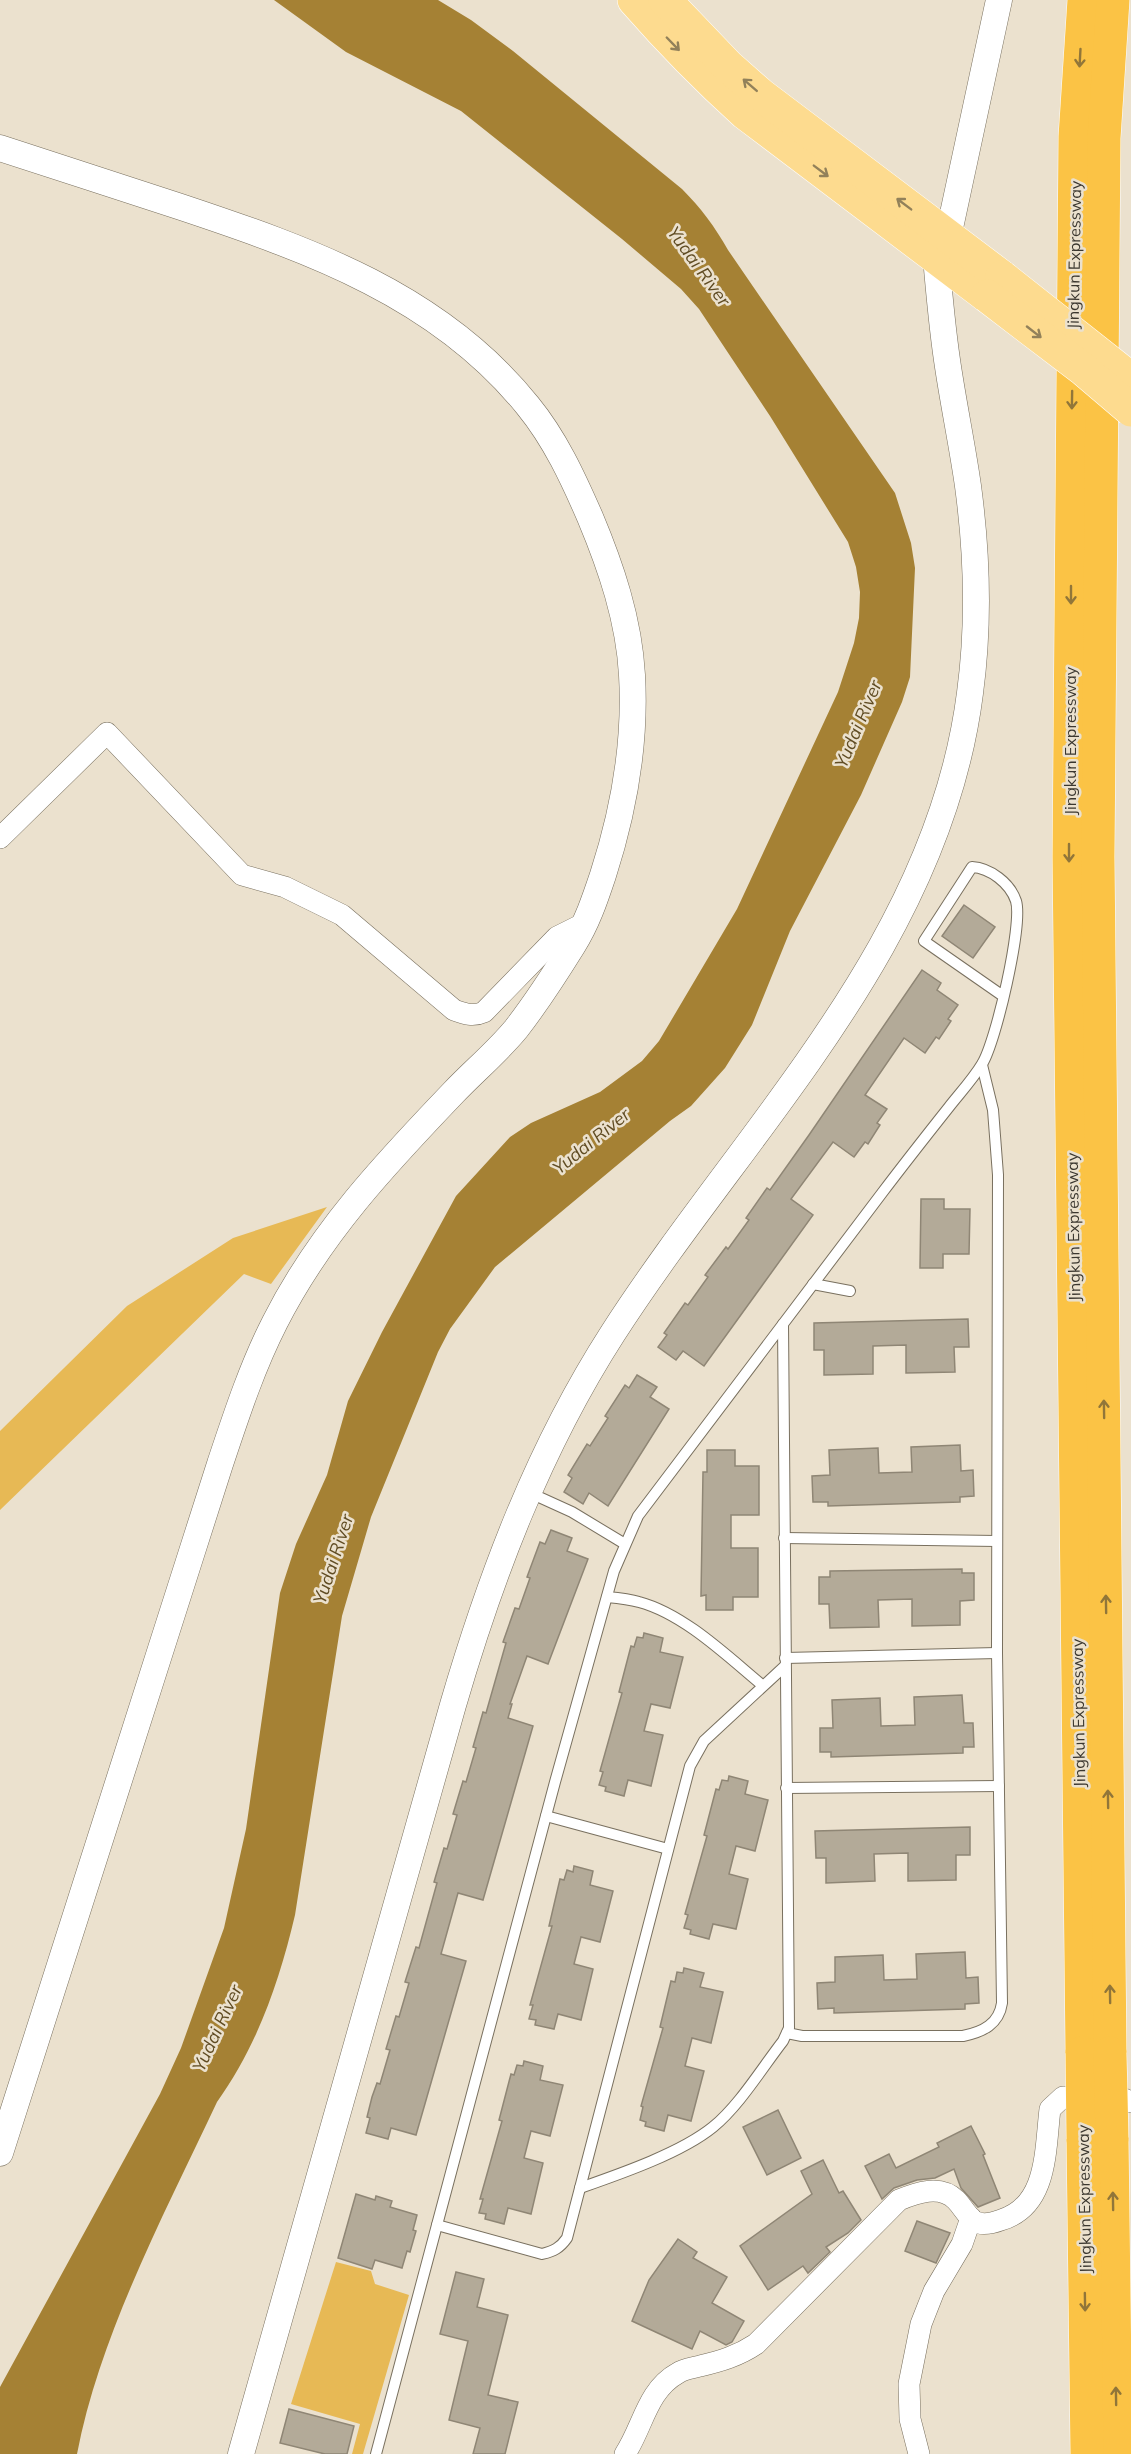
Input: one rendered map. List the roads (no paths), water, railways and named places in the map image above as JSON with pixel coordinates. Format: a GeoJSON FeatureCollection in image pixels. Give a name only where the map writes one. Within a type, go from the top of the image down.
{"type":"FeatureCollection","features":[{"type":"Feature","properties":{"kind":"highway","name":"Jingkun Expressway"},"geometry":{"type":"LineString","coordinates":[[1084,0],[1075,137],[1069,857],[1097,2139],[1087,2454]]}},
{"type":"Feature","properties":{"kind":"highway","name":"Jingkun Expressway"},"geometry":{"type":"LineString","coordinates":[[1096,2053],[1098,845],[1104,138],[1113,0]]}},
{"type":"Feature","properties":{"kind":"highway","name":"Jingkun Expressway"},"geometry":{"type":"LineString","coordinates":[[1097,2139],[1116,2454]]}},
{"type":"Feature","properties":{"kind":"main road"},"geometry":{"type":"LineString","coordinates":[[634,0],[704,76],[745,113],[1131,379]]}},
{"type":"Feature","properties":{"kind":"main road"},"geometry":{"type":"LineString","coordinates":[[665,0],[728,66],[942,247]]}},
{"type":"Feature","properties":{"kind":"main road"},"geometry":{"type":"LineString","coordinates":[[995,287],[1084,370],[1131,410]]}},
{"type":"Feature","properties":{"kind":"street"},"geometry":{"type":"LineString","coordinates":[[241,2454],[471,1643],[498,1564],[528,1492],[566,1414],[612,1334],[832,1028],[875,960],[931,844],[943,811],[962,739],[970,695],[975,601],[973,536],[965,467],[947,363],[942,247],[999,0]]}},
{"type":"Feature","properties":{"kind":"street"},"geometry":{"type":"LineString","coordinates":[[0,148],[247,230],[314,254],[369,279],[420,309],[469,347],[505,379],[531,409],[559,452],[595,529],[611,573],[624,620],[631,664],[633,725],[625,792],[609,856],[585,923],[547,987],[511,1035],[399,1150],[341,1217],[291,1291],[272,1329],[238,1411],[215,1479],[0,2153]]}},
{"type":"Feature","properties":{"kind":"street"},"geometry":{"type":"LineString","coordinates":[[0,838],[107,733],[242,875],[285,887],[342,915],[454,1010],[473,1015],[484,1012],[557,937],[585,923]]}},
{"type":"Feature","properties":{"kind":"street"},"geometry":{"type":"LineString","coordinates":[[630,2452],[647,2406],[664,2383],[678,2372],[730,2358],[756,2344],[899,2200],[926,2191],[944,2193],[954,2198],[971,2218],[981,2223],[1004,2220],[1029,2204],[1041,2178],[1050,2109],[1063,2097],[1122,2098],[1131,2102]]}},
{"type":"Feature","properties":{"kind":"street"},"geometry":{"type":"LineString","coordinates":[[919,2454],[910,2419],[909,2384],[921,2324],[934,2291],[962,2244],[971,2218]]}},
{"type":"Feature","properties":{"kind":"lane"},"geometry":{"type":"LineString","coordinates":[[375,2454],[546,1816],[607,1597],[625,1544],[638,1516],[982,1065],[997,1031],[1015,935],[1016,902],[1009,888],[1000,879],[990,872],[972,867],[924,941],[1003,996]]}},
{"type":"Feature","properties":{"kind":"lane"},"geometry":{"type":"LineString","coordinates":[[787,2033],[802,2036],[963,2036],[984,2030],[994,2023],[1000,2014],[1002,2003],[997,1653],[998,1175],[993,1110],[982,1065]]}},
{"type":"Feature","properties":{"kind":"lane"},"geometry":{"type":"LineString","coordinates":[[813,1284],[850,1291]]}},
{"type":"Feature","properties":{"kind":"lane"},"geometry":{"type":"LineString","coordinates":[[580,2188],[630,2170],[693,2140],[712,2127],[726,2115],[789,2028],[783,1324]]}},
{"type":"Feature","properties":{"kind":"lane"},"geometry":{"type":"LineString","coordinates":[[528,1492],[572,1512],[625,1544]]}},
{"type":"Feature","properties":{"kind":"lane"},"geometry":{"type":"LineString","coordinates":[[784,1538],[998,1541]]}},
{"type":"Feature","properties":{"kind":"lane"},"geometry":{"type":"LineString","coordinates":[[607,1597],[639,1602],[668,1613],[721,1651],[762,1685]]}},
{"type":"Feature","properties":{"kind":"lane"},"geometry":{"type":"LineString","coordinates":[[436,2225],[542,2254],[554,2252],[567,2238],[668,1849],[694,1756],[704,1741],[785,1662],[997,1653]]}},
{"type":"Feature","properties":{"kind":"lane"},"geometry":{"type":"LineString","coordinates":[[786,1788],[999,1786]]}},
{"type":"Feature","properties":{"kind":"lane"},"geometry":{"type":"LineString","coordinates":[[546,1816],[668,1849]]}},
{"type":"Feature","properties":{"kind":"water","name":"Yudai River"},"geometry":{"type":"Polygon","coordinates":[[[274,0],[438,0],[471,20],[513,51],[689,196],[713,226],[895,493],[911,543],[915,568],[910,677],[902,702],[861,795],[790,931],[752,1025],[725,1068],[691,1106],[495,1267],[450,1329],[438,1352],[371,1517],[342,1616],[295,1915],[282,1965],[265,2013],[244,2059],[217,2102],[136,2275],[101,2364],[87,2409],[77,2454],[0,2454],[0,2387],[160,2094],[181,2048],[224,1928],[246,1829],[280,1593],[296,1544],[327,1475],[348,1401],[382,1332],[456,1196],[510,1137],[531,1123],[600,1092],[642,1061],[659,1041],[737,909],[838,692],[854,643],[859,618],[860,592],[856,567],[848,542],[770,416],[699,309],[681,289],[461,111],[346,52],[274,0]]]}}]}
